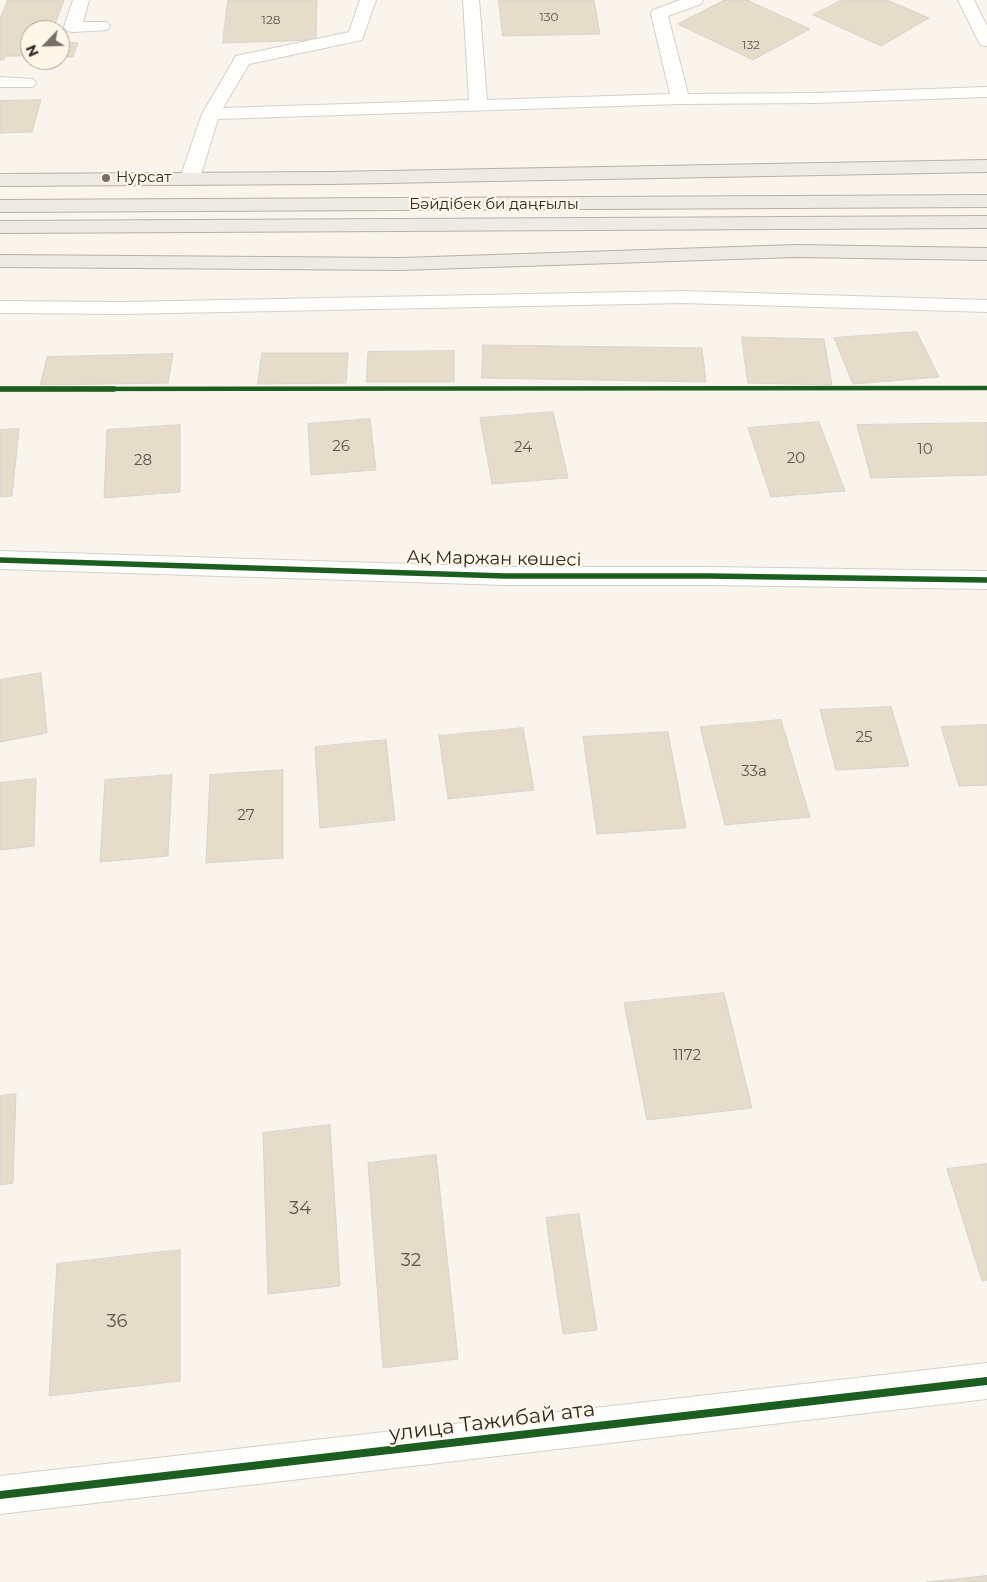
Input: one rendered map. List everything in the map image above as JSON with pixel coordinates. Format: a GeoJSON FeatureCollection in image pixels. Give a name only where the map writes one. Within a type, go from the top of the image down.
{"type":"FeatureCollection","features":[{"type":"Feature","properties":{"kind":"main road"},"geometry":{"type":"LineString","coordinates":[[0,180],[330,178],[987,166]]}},
{"type":"Feature","properties":{"kind":"main road","name":"Бәйдібек би даңғылы"},"geometry":{"type":"LineString","coordinates":[[0,206],[987,202]]}},
{"type":"Feature","properties":{"kind":"main road","name":"Бәйдібек би даңғылы"},"geometry":{"type":"LineString","coordinates":[[0,227],[987,222]]}},
{"type":"Feature","properties":{"kind":"main road"},"geometry":{"type":"LineString","coordinates":[[0,261],[401,264],[796,251],[987,254]]}},
{"type":"Feature","properties":{"kind":"street"},"geometry":{"type":"LineString","coordinates":[[81,0],[73,27],[101,26]]}},
{"type":"Feature","properties":{"kind":"street"},"geometry":{"type":"LineString","coordinates":[[190,178],[211,114],[242,60],[356,36],[368,0]]}},
{"type":"Feature","properties":{"kind":"street"},"geometry":{"type":"LineString","coordinates":[[471,0],[478,105]]}},
{"type":"Feature","properties":{"kind":"street"},"geometry":{"type":"LineString","coordinates":[[680,99],[659,14],[695,0]]}},
{"type":"Feature","properties":{"kind":"street"},"geometry":{"type":"LineString","coordinates":[[966,0],[987,41]]}},
{"type":"Feature","properties":{"kind":"street"},"geometry":{"type":"LineString","coordinates":[[0,82],[27,83]]}},
{"type":"Feature","properties":{"kind":"street"},"geometry":{"type":"LineString","coordinates":[[211,114],[680,99],[816,98],[987,92]]}},
{"type":"Feature","properties":{"kind":"street"},"geometry":{"type":"LineString","coordinates":[[0,307],[123,308],[683,297],[987,306]]}},
{"type":"Feature","properties":{"kind":"street","name":"Ақ Маржан көшесі"},"geometry":{"type":"LineString","coordinates":[[0,560],[505,576],[708,576],[987,580]]}},
{"type":"Feature","properties":{"kind":"street","name":"улица Тажибай ата"},"geometry":{"type":"LineString","coordinates":[[0,1495],[987,1381]]}},
{"type":"Feature","properties":{"kind":"building"},"geometry":{"type":"Polygon","coordinates":[[[8,0],[64,0],[57,20],[20,20],[20,56],[5,56],[4,60],[0,60],[0,19],[8,0]]]}},
{"type":"Feature","properties":{"kind":"building"},"geometry":{"type":"Polygon","coordinates":[[[228,0],[317,0],[316,40],[223,43],[228,0]]]}},
{"type":"Feature","properties":{"kind":"building"},"geometry":{"type":"Polygon","coordinates":[[[499,0],[594,0],[600,34],[503,36],[499,0]]]}},
{"type":"Feature","properties":{"kind":"building"},"geometry":{"type":"Polygon","coordinates":[[[725,0],[747,0],[810,29],[753,60],[678,24],[725,0]]]}},
{"type":"Feature","properties":{"kind":"building"},"geometry":{"type":"Polygon","coordinates":[[[842,0],[887,0],[929,18],[881,46],[813,15],[842,0]]]}},
{"type":"Feature","properties":{"kind":"building"},"geometry":{"type":"Polygon","coordinates":[[[70,43],[78,43],[73,57],[70,57],[70,43]]]}},
{"type":"Feature","properties":{"kind":"building"},"geometry":{"type":"Polygon","coordinates":[[[41,100],[32,132],[0,133],[0,101],[41,100]]]}},
{"type":"Feature","properties":{"kind":"building"},"geometry":{"type":"Polygon","coordinates":[[[917,332],[939,377],[853,384],[834,338],[917,332]]]}},
{"type":"Feature","properties":{"kind":"building"},"geometry":{"type":"Polygon","coordinates":[[[742,337],[824,339],[832,385],[748,383],[742,337]]]}},
{"type":"Feature","properties":{"kind":"building"},"geometry":{"type":"Polygon","coordinates":[[[483,345],[702,348],[706,382],[482,378],[483,345]]]}},
{"type":"Feature","properties":{"kind":"building"},"geometry":{"type":"Polygon","coordinates":[[[454,351],[454,382],[366,382],[368,352],[454,351]]]}},
{"type":"Feature","properties":{"kind":"building"},"geometry":{"type":"Polygon","coordinates":[[[262,353],[348,353],[346,383],[258,384],[262,353]]]}},
{"type":"Feature","properties":{"kind":"building"},"geometry":{"type":"Polygon","coordinates":[[[173,354],[168,383],[40,385],[47,357],[173,354]]]}},
{"type":"Feature","properties":{"kind":"building"},"geometry":{"type":"Polygon","coordinates":[[[553,412],[568,478],[492,484],[480,418],[553,412]]]}},
{"type":"Feature","properties":{"kind":"building"},"geometry":{"type":"Polygon","coordinates":[[[370,419],[376,470],[311,475],[308,424],[370,419]]]}},
{"type":"Feature","properties":{"kind":"building"},"geometry":{"type":"Polygon","coordinates":[[[819,422],[845,491],[771,497],[748,428],[819,422]]]}},
{"type":"Feature","properties":{"kind":"building"},"geometry":{"type":"Polygon","coordinates":[[[987,423],[987,475],[871,478],[857,425],[987,423]]]}},
{"type":"Feature","properties":{"kind":"building"},"geometry":{"type":"Polygon","coordinates":[[[180,425],[180,492],[104,498],[107,430],[180,425]]]}},
{"type":"Feature","properties":{"kind":"building"},"geometry":{"type":"Polygon","coordinates":[[[19,429],[12,496],[0,497],[0,430],[19,429]]]}},
{"type":"Feature","properties":{"kind":"building"},"geometry":{"type":"Polygon","coordinates":[[[41,673],[47,733],[0,742],[0,680],[41,673]]]}},
{"type":"Feature","properties":{"kind":"building"},"geometry":{"type":"Polygon","coordinates":[[[891,707],[909,766],[836,770],[820,710],[891,707]]]}},
{"type":"Feature","properties":{"kind":"building"},"geometry":{"type":"Polygon","coordinates":[[[781,720],[810,817],[725,825],[700,727],[781,720]]]}},
{"type":"Feature","properties":{"kind":"building"},"geometry":{"type":"Polygon","coordinates":[[[987,725],[987,785],[959,786],[941,727],[987,725]]]}},
{"type":"Feature","properties":{"kind":"building"},"geometry":{"type":"Polygon","coordinates":[[[523,728],[534,790],[448,799],[439,736],[523,728]]]}},
{"type":"Feature","properties":{"kind":"building"},"geometry":{"type":"Polygon","coordinates":[[[668,732],[686,828],[597,834],[583,737],[668,732]]]}},
{"type":"Feature","properties":{"kind":"building"},"geometry":{"type":"Polygon","coordinates":[[[386,740],[395,820],[320,828],[315,747],[386,740]]]}},
{"type":"Feature","properties":{"kind":"building"},"geometry":{"type":"Polygon","coordinates":[[[283,770],[283,858],[206,863],[210,775],[283,770]]]}},
{"type":"Feature","properties":{"kind":"building"},"geometry":{"type":"Polygon","coordinates":[[[172,775],[168,856],[100,862],[105,780],[172,775]]]}},
{"type":"Feature","properties":{"kind":"building"},"geometry":{"type":"Polygon","coordinates":[[[36,779],[34,846],[0,850],[0,783],[36,779]]]}},
{"type":"Feature","properties":{"kind":"building"},"geometry":{"type":"Polygon","coordinates":[[[724,993],[752,1108],[647,1120],[624,1003],[724,993]]]}},
{"type":"Feature","properties":{"kind":"building"},"geometry":{"type":"Polygon","coordinates":[[[16,1094],[13,1183],[0,1185],[0,1096],[16,1094]]]}},
{"type":"Feature","properties":{"kind":"building"},"geometry":{"type":"Polygon","coordinates":[[[330,1125],[340,1286],[268,1294],[263,1133],[330,1125]]]}},
{"type":"Feature","properties":{"kind":"building"},"geometry":{"type":"Polygon","coordinates":[[[436,1155],[458,1359],[383,1368],[368,1163],[436,1155]]]}},
{"type":"Feature","properties":{"kind":"building"},"geometry":{"type":"Polygon","coordinates":[[[987,1164],[987,1280],[982,1281],[947,1169],[987,1164]]]}},
{"type":"Feature","properties":{"kind":"building"},"geometry":{"type":"Polygon","coordinates":[[[579,1214],[597,1330],[563,1334],[546,1218],[579,1214]]]}},
{"type":"Feature","properties":{"kind":"building"},"geometry":{"type":"Polygon","coordinates":[[[180,1250],[180,1381],[49,1396],[57,1264],[180,1250]]]}},
{"type":"Feature","properties":{"kind":"building"},"geometry":{"type":"Polygon","coordinates":[[[987,1576],[987,1582],[927,1582],[987,1576]]]}},
{"type":"Feature","properties":{"kind":"cycle path"},"geometry":{"type":"LineString","coordinates":[[0,389],[987,388]]}},
{"type":"Feature","properties":{"kind":"cycle path"},"geometry":{"type":"LineString","coordinates":[[0,560],[505,576],[708,576],[987,580]]}},
{"type":"Feature","properties":{"kind":"cycle path"},"geometry":{"type":"LineString","coordinates":[[0,1495],[987,1381]]}},
{"type":"Feature","properties":{"kind":"place","name":"Нурсат"},"geometry":{"type":"Point","coordinates":[106,178]}}]}
